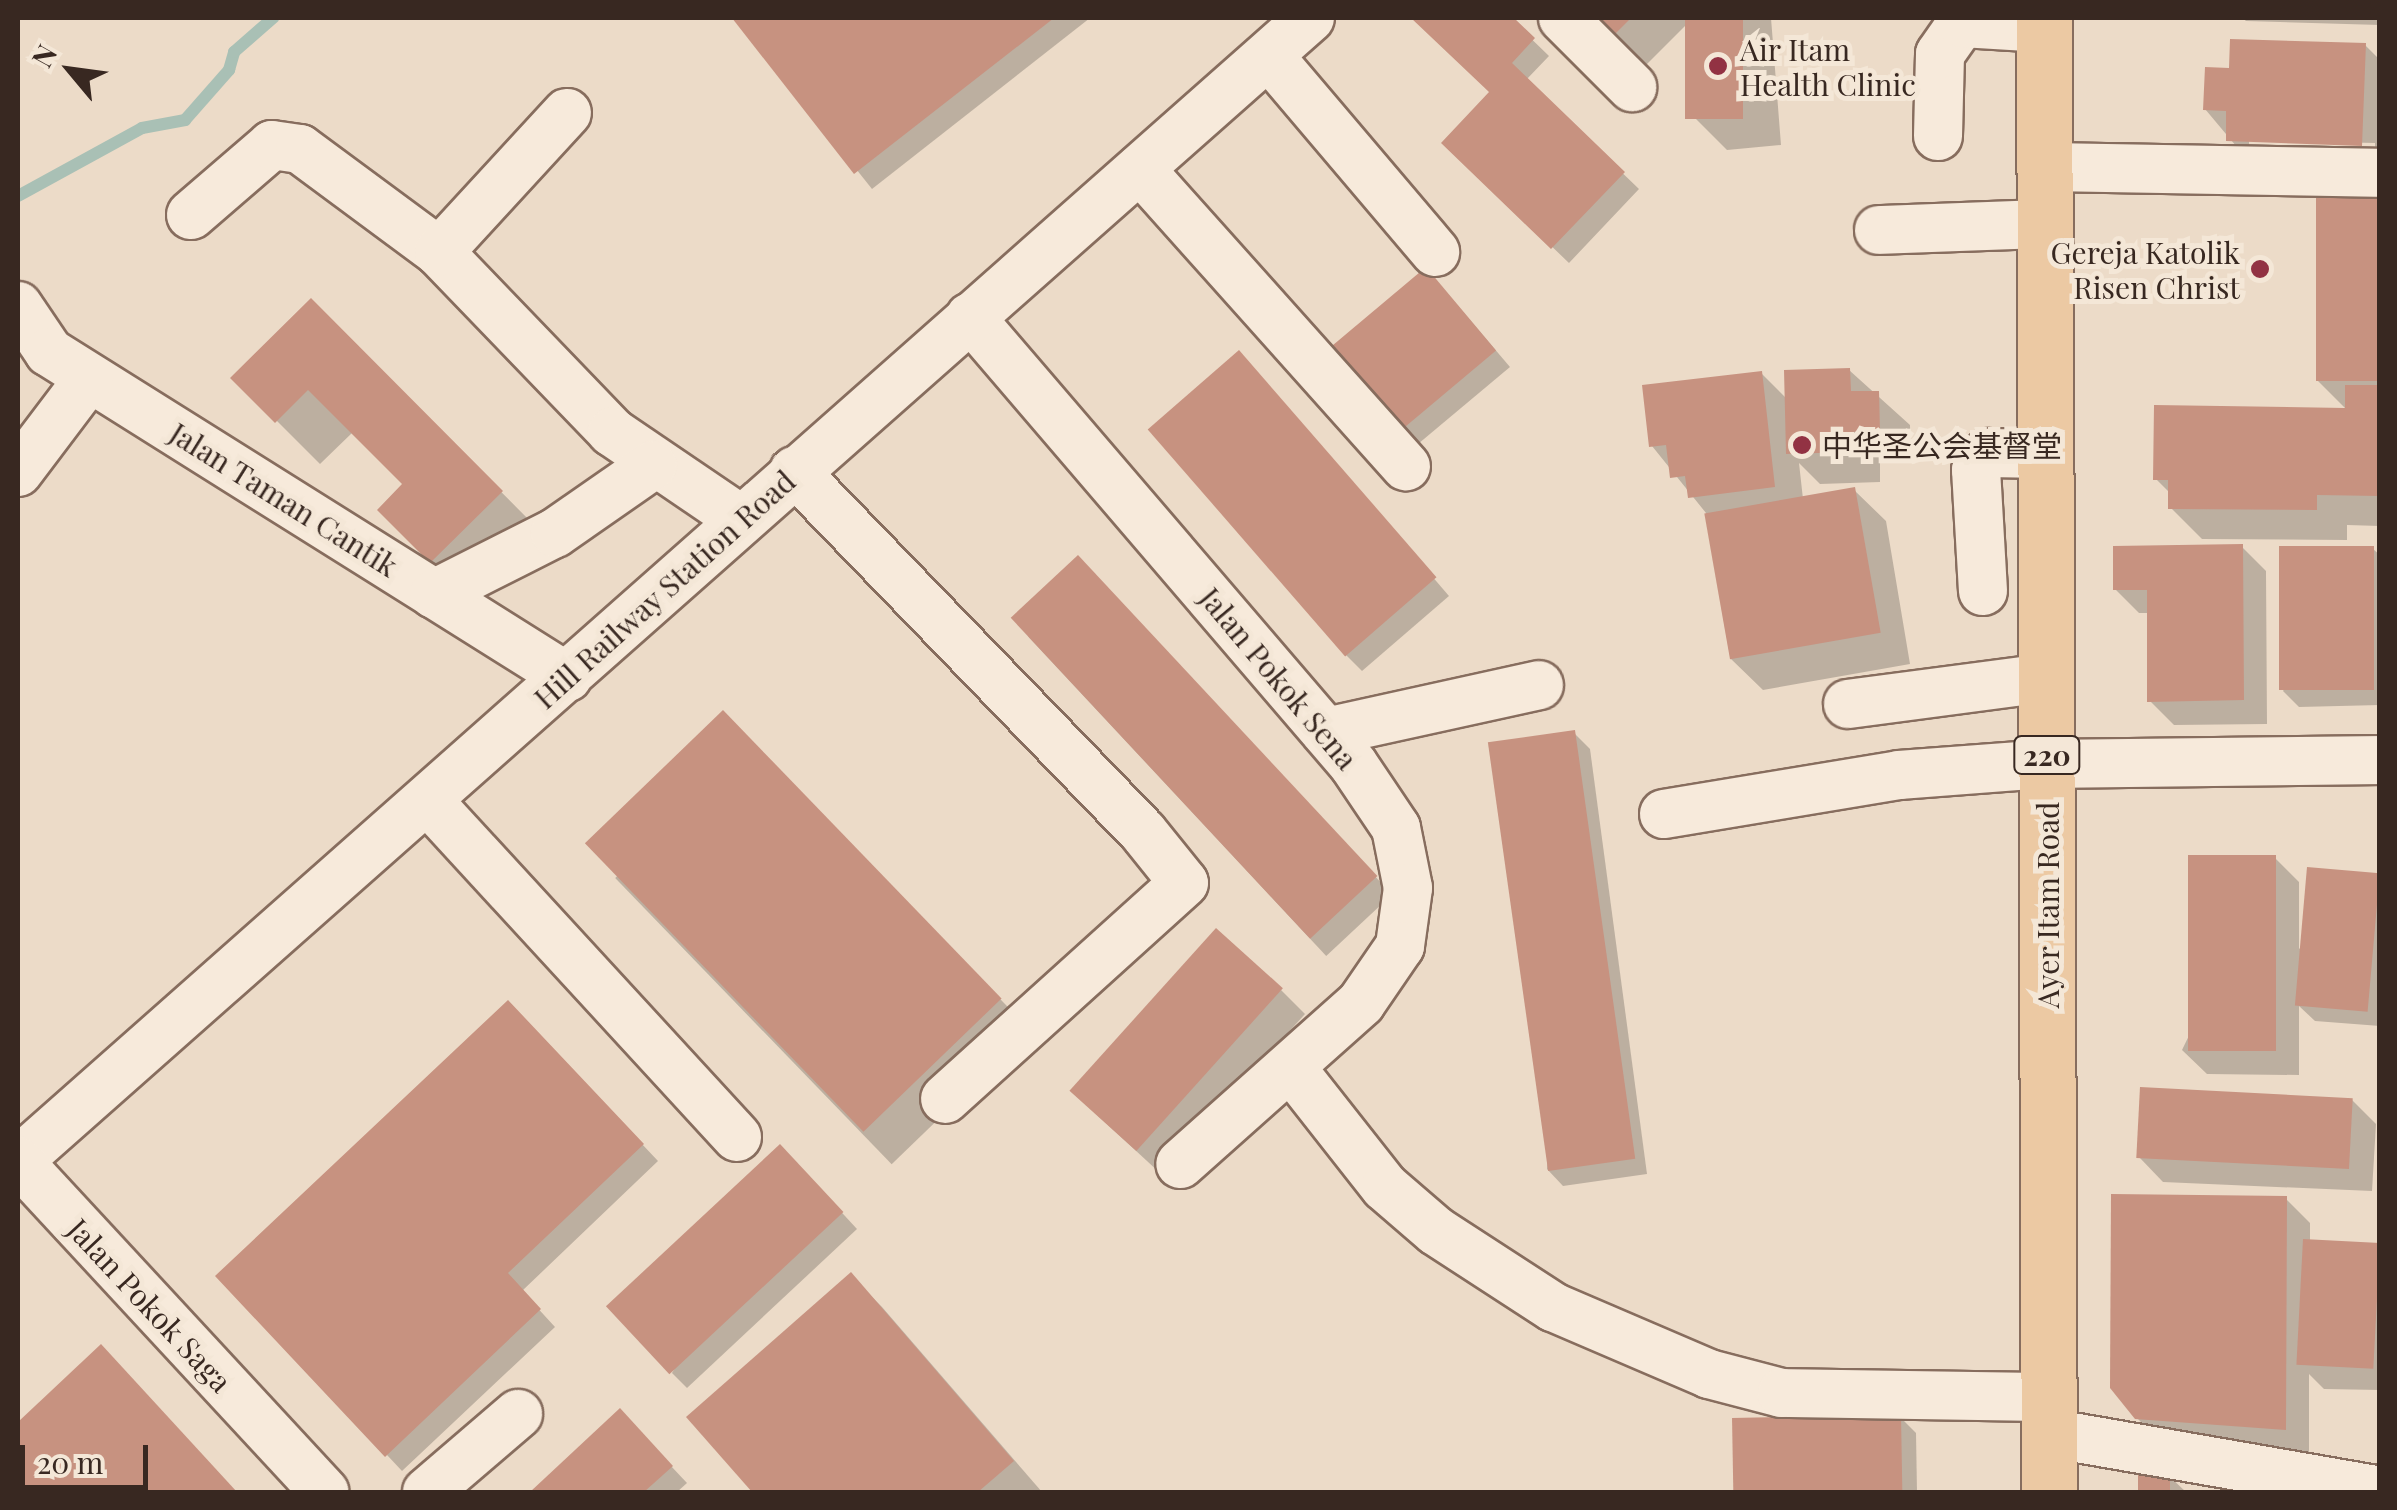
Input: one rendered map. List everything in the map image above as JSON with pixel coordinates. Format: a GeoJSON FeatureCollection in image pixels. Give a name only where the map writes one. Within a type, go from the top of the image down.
{"type":"FeatureCollection","features":[{"type":"Feature","properties":{"kind":"main road","name":"Ayer Itam Road"},"geometry":{"type":"LineString","coordinates":[[2044,22],[2049,1492]]}},
{"type":"Feature","properties":{"kind":"street","name":"Hill Railway Station Road"},"geometry":{"type":"LineString","coordinates":[[18,1161],[429,802],[740,519],[1310,18]]}},
{"type":"Feature","properties":{"kind":"street"},"geometry":{"type":"LineString","coordinates":[[1564,18],[1632,87]]}},
{"type":"Feature","properties":{"kind":"street"},"geometry":{"type":"LineString","coordinates":[[1938,136],[1940,54],[1962,22],[2044,22]]}},
{"type":"Feature","properties":{"kind":"street"},"geometry":{"type":"LineString","coordinates":[[1269,56],[1435,252]]}},
{"type":"Feature","properties":{"kind":"street"},"geometry":{"type":"LineString","coordinates":[[439,252],[567,113]]}},
{"type":"Feature","properties":{"kind":"street"},"geometry":{"type":"LineString","coordinates":[[192,215],[272,145],[286,143],[439,252],[585,406],[653,464],[740,519]]}},
{"type":"Feature","properties":{"kind":"street"},"geometry":{"type":"LineString","coordinates":[[2044,167],[2380,173]]}},
{"type":"Feature","properties":{"kind":"street"},"geometry":{"type":"LineString","coordinates":[[1140,169],[1406,467]]}},
{"type":"Feature","properties":{"kind":"street"},"geometry":{"type":"LineString","coordinates":[[1879,230],[2045,224]]}},
{"type":"Feature","properties":{"kind":"street","name":"Jalan Taman Cantik"},"geometry":{"type":"LineString","coordinates":[[21,314],[49,352],[566,676]]}},
{"type":"Feature","properties":{"kind":"street","name":"Jalan Pokok Sena"},"geometry":{"type":"LineString","coordinates":[[970,318],[1326,732],[1396,828],[1408,888],[1400,946],[1360,1003],[1292,1069],[1180,1164]]}},
{"type":"Feature","properties":{"kind":"street"},"geometry":{"type":"LineString","coordinates":[[18,472],[89,378]]}},
{"type":"Feature","properties":{"kind":"street"},"geometry":{"type":"LineString","coordinates":[[1983,591],[1976,470],[1988,454],[2046,454]]}},
{"type":"Feature","properties":{"kind":"street"},"geometry":{"type":"LineString","coordinates":[[434,594],[555,533],[653,464]]}},
{"type":"Feature","properties":{"kind":"street"},"geometry":{"type":"LineString","coordinates":[[794,471],[1143,832],[1184,883],[945,1098]]}},
{"type":"Feature","properties":{"kind":"street"},"geometry":{"type":"LineString","coordinates":[[1848,704],[2046,678]]}},
{"type":"Feature","properties":{"kind":"street"},"geometry":{"type":"LineString","coordinates":[[1326,732],[1538,685]]}},
{"type":"Feature","properties":{"kind":"street"},"geometry":{"type":"LineString","coordinates":[[1664,814],[1899,775],[2047,764],[2380,760]]}},
{"type":"Feature","properties":{"kind":"street"},"geometry":{"type":"LineString","coordinates":[[429,802],[736,1136]]}},
{"type":"Feature","properties":{"kind":"street"},"geometry":{"type":"LineString","coordinates":[[1292,1069],[1385,1186],[1436,1231],[1554,1308],[1710,1374],[1782,1392],[2049,1415],[2279,1481],[2380,1491]]}},
{"type":"Feature","properties":{"kind":"street","name":"Jalan Pokok Saga"},"geometry":{"type":"LineString","coordinates":[[18,1161],[324,1492]]}},
{"type":"Feature","properties":{"kind":"street"},"geometry":{"type":"LineString","coordinates":[[426,1492],[518,1414]]}},
{"type":"Feature","properties":{"kind":"building"},"geometry":{"type":"Polygon","coordinates":[[[732,18],[1054,18],[854,174],[732,18]]]}},
{"type":"Feature","properties":{"kind":"building"},"geometry":{"type":"Polygon","coordinates":[[[1411,18],[1514,18],[1535,38],[1512,63],[1625,172],[1551,249],[1441,143],[1489,92],[1411,18]]]}},
{"type":"Feature","properties":{"kind":"building"},"geometry":{"type":"Polygon","coordinates":[[[1587,18],[1631,18],[1609,40],[1587,18]]]}},
{"type":"Feature","properties":{"kind":"building","name":"Air Itam Health Clinic"},"geometry":{"type":"Polygon","coordinates":[[[1685,18],[1743,18],[1743,119],[1685,119],[1685,18]]]}},
{"type":"Feature","properties":{"kind":"building"},"geometry":{"type":"Polygon","coordinates":[[[2230,39],[2366,43],[2362,146],[2226,141],[2226,111],[2203,110],[2205,67],[2229,68],[2230,39]]]}},
{"type":"Feature","properties":{"kind":"building"},"geometry":{"type":"Polygon","coordinates":[[[2316,198],[2380,198],[2380,381],[2316,381],[2316,198]]]}},
{"type":"Feature","properties":{"kind":"building"},"geometry":{"type":"Polygon","coordinates":[[[1426,267],[1496,350],[1401,430],[1331,347],[1426,267]]]}},
{"type":"Feature","properties":{"kind":"building"},"geometry":{"type":"Polygon","coordinates":[[[311,298],[503,491],[430,563],[377,510],[402,484],[308,390],[275,423],[230,378],[311,298]]]}},
{"type":"Feature","properties":{"kind":"building"},"geometry":{"type":"Polygon","coordinates":[[[1239,350],[1436,577],[1345,657],[1148,429],[1239,350]]]}},
{"type":"Feature","properties":{"kind":"building"},"geometry":{"type":"Polygon","coordinates":[[[1850,368],[1851,391],[1879,391],[1880,431],[1850,432],[1850,452],[1786,454],[1784,370],[1850,368]]]}},
{"type":"Feature","properties":{"kind":"building"},"geometry":{"type":"Polygon","coordinates":[[[1762,371],[1775,487],[1688,498],[1685,476],[1670,478],[1666,445],[1649,447],[1642,385],[1762,371]]]}},
{"type":"Feature","properties":{"kind":"building"},"geometry":{"type":"Polygon","coordinates":[[[2345,385],[2380,385],[2380,496],[2317,495],[2317,510],[2168,509],[2168,480],[2153,480],[2154,405],[2345,408],[2345,385]]]}},
{"type":"Feature","properties":{"kind":"building"},"geometry":{"type":"Polygon","coordinates":[[[1855,487],[1881,633],[1730,659],[1704,514],[1855,487]]]}},
{"type":"Feature","properties":{"kind":"building"},"geometry":{"type":"Polygon","coordinates":[[[2243,544],[2244,700],[2147,702],[2147,590],[2113,590],[2113,546],[2243,544]]]}},
{"type":"Feature","properties":{"kind":"building"},"geometry":{"type":"Polygon","coordinates":[[[2279,546],[2374,546],[2374,690],[2279,690],[2279,546]]]}},
{"type":"Feature","properties":{"kind":"building"},"geometry":{"type":"Polygon","coordinates":[[[1078,555],[1377,876],[1310,939],[1011,618],[1078,555]]]}},
{"type":"Feature","properties":{"kind":"building"},"geometry":{"type":"Polygon","coordinates":[[[723,710],[1002,998],[863,1132],[585,843],[723,710]]]}},
{"type":"Feature","properties":{"kind":"building"},"geometry":{"type":"Polygon","coordinates":[[[1575,730],[1635,1159],[1548,1171],[1488,742],[1575,730]]]}},
{"type":"Feature","properties":{"kind":"building"},"geometry":{"type":"Polygon","coordinates":[[[2188,855],[2276,855],[2276,1051],[2188,1051],[2188,855]]]}},
{"type":"Feature","properties":{"kind":"building"},"geometry":{"type":"Polygon","coordinates":[[[2307,867],[2380,873],[2368,1012],[2295,1005],[2307,867]]]}},
{"type":"Feature","properties":{"kind":"building"},"geometry":{"type":"Polygon","coordinates":[[[1216,928],[1283,988],[1136,1151],[1069,1091],[1216,928]]]}},
{"type":"Feature","properties":{"kind":"building"},"geometry":{"type":"Polygon","coordinates":[[[508,1000],[644,1144],[508,1273],[541,1309],[385,1457],[215,1276],[508,1000]]]}},
{"type":"Feature","properties":{"kind":"building"},"geometry":{"type":"Polygon","coordinates":[[[2140,1087],[2353,1098],[2349,1169],[2136,1158],[2140,1087]]]}},
{"type":"Feature","properties":{"kind":"building"},"geometry":{"type":"Polygon","coordinates":[[[780,1144],[843,1212],[669,1374],[606,1306],[780,1144]]]}},
{"type":"Feature","properties":{"kind":"building"},"geometry":{"type":"Polygon","coordinates":[[[2111,1194],[2287,1196],[2286,1430],[2135,1419],[2110,1388],[2111,1194]]]}},
{"type":"Feature","properties":{"kind":"building"},"geometry":{"type":"Polygon","coordinates":[[[2303,1239],[2380,1243],[2373,1369],[2296,1365],[2303,1239]]]}},
{"type":"Feature","properties":{"kind":"building"},"geometry":{"type":"Polygon","coordinates":[[[851,1272],[1014,1461],[978,1492],[752,1492],[686,1417],[851,1272]]]}},
{"type":"Feature","properties":{"kind":"building"},"geometry":{"type":"Polygon","coordinates":[[[101,1344],[237,1492],[18,1492],[18,1422],[101,1344]]]}},
{"type":"Feature","properties":{"kind":"building"},"geometry":{"type":"Polygon","coordinates":[[[620,1408],[673,1466],[644,1492],[530,1492],[620,1408]]]}},
{"type":"Feature","properties":{"kind":"building"},"geometry":{"type":"Polygon","coordinates":[[[1901,1415],[1902,1492],[1733,1492],[1732,1418],[1901,1415]]]}},
{"type":"Feature","properties":{"kind":"building"},"geometry":{"type":"Polygon","coordinates":[[[2138,1473],[2170,1473],[2170,1492],[2138,1492],[2138,1473]]]}},
{"type":"Feature","properties":{"kind":"waterway"},"geometry":{"type":"LineString","coordinates":[[18,196],[142,128],[185,120],[229,70],[234,52],[273,18]]}},
{"type":"Feature","properties":{"kind":"place","name":"Air Itam Health Clinic"},"geometry":{"type":"Point","coordinates":[1718,66]}},
{"type":"Feature","properties":{"kind":"place","name":"Gereja Katolik Risen Christ"},"geometry":{"type":"Point","coordinates":[2260,269]}},
{"type":"Feature","properties":{"kind":"place","name":"中华圣公会基督堂"},"geometry":{"type":"Point","coordinates":[1802,445]}}]}
